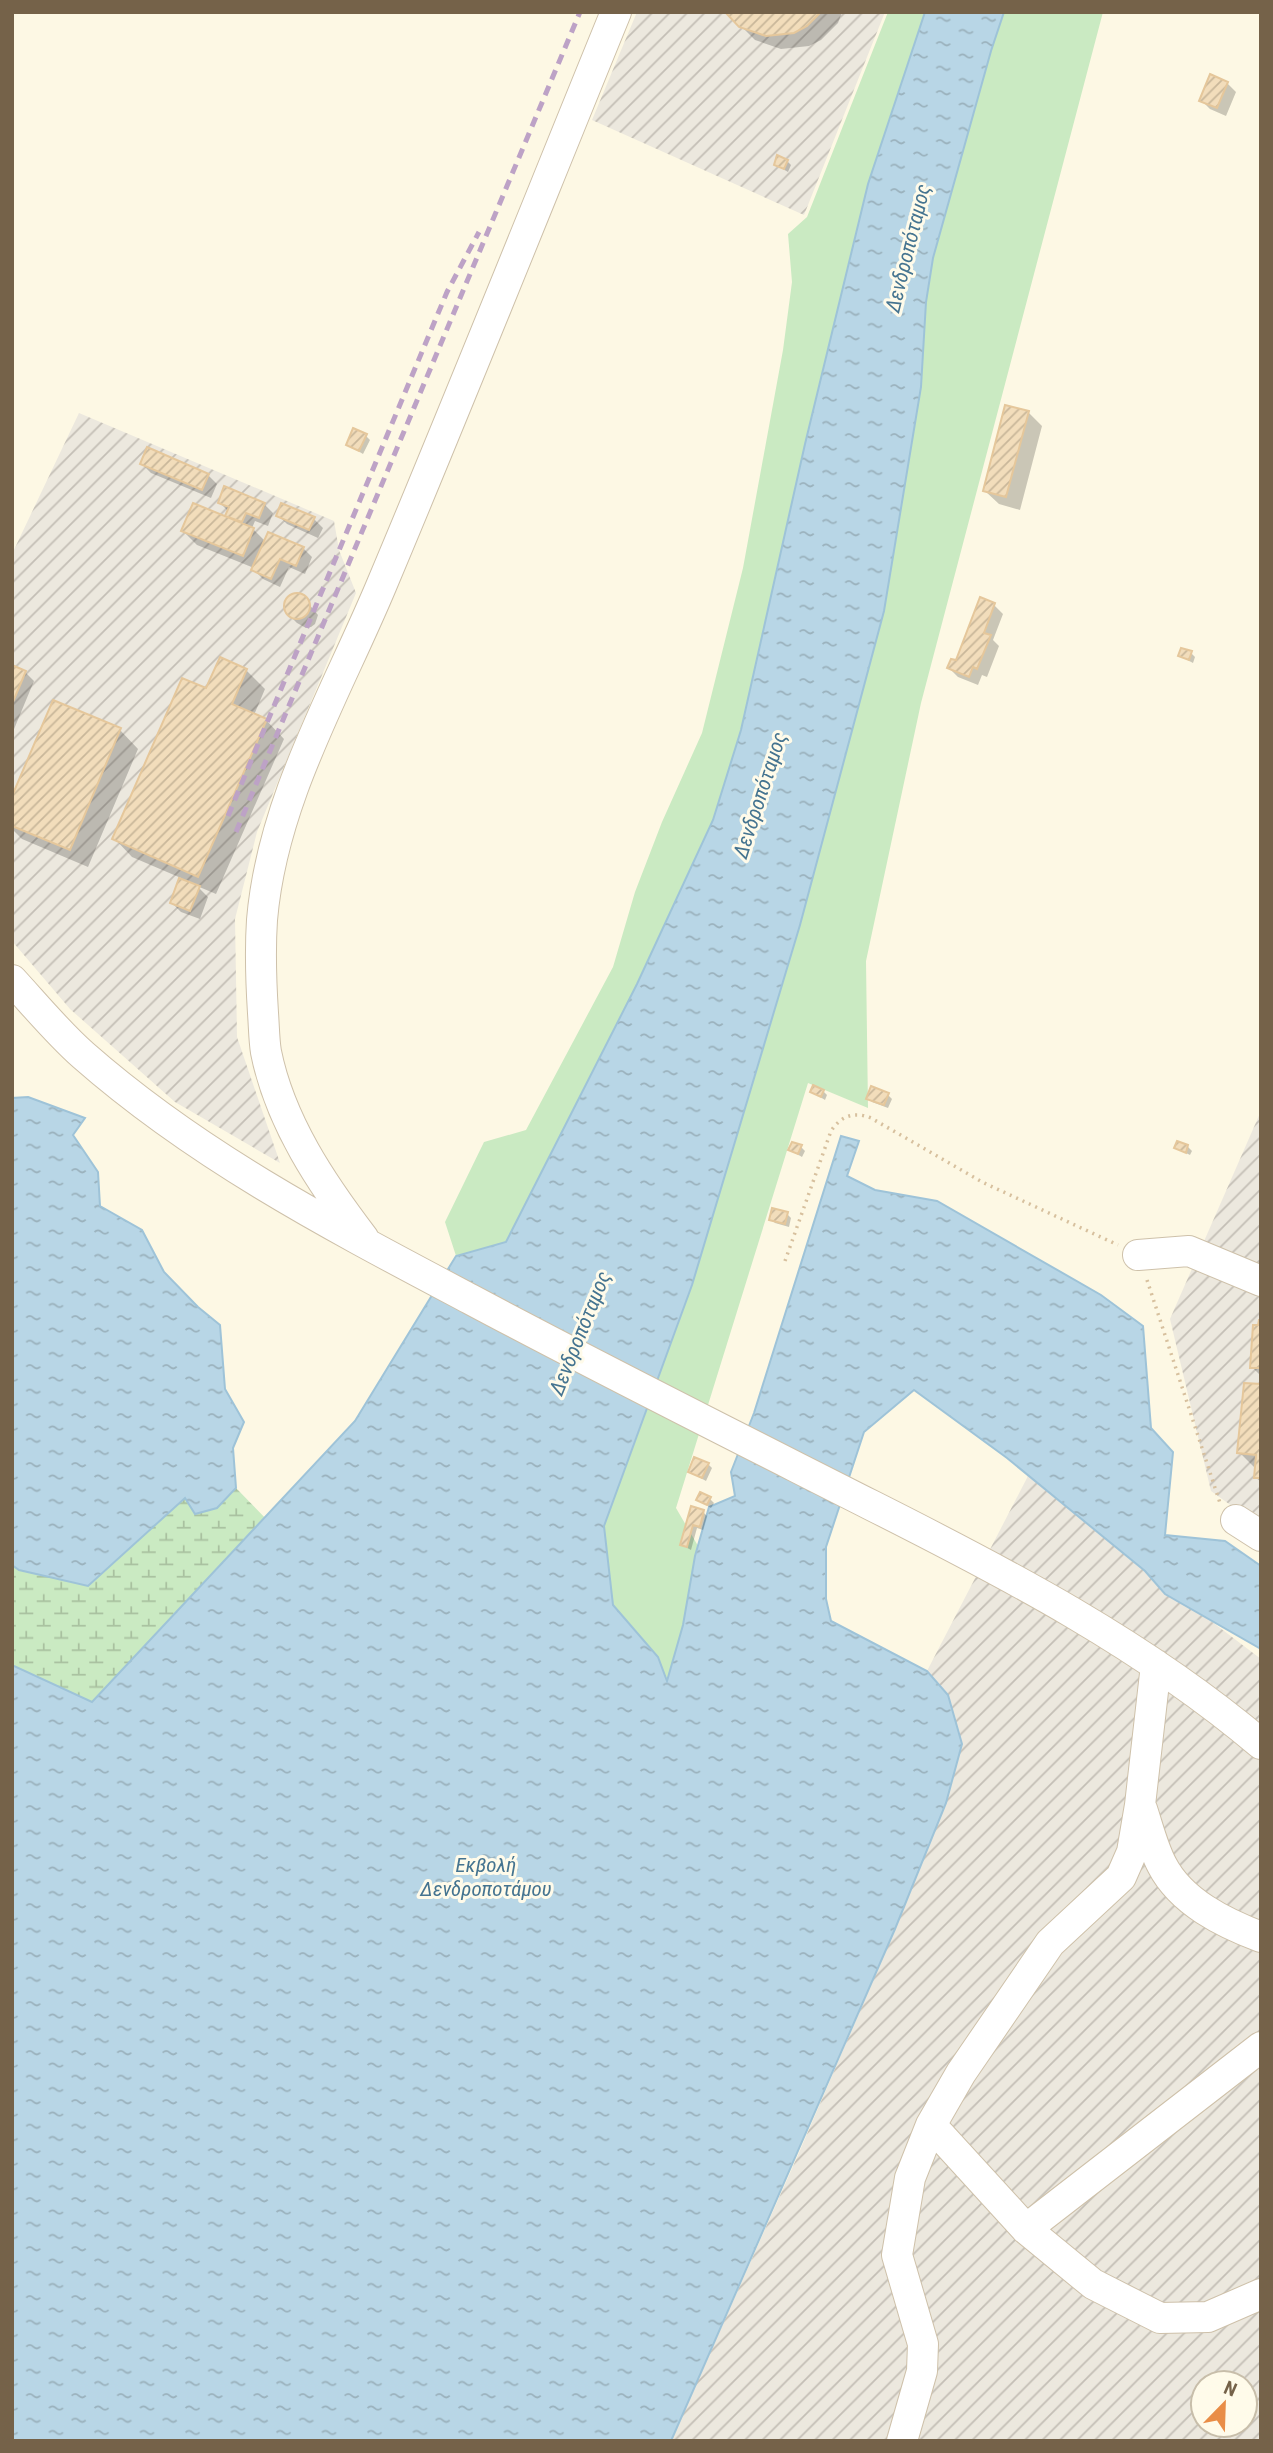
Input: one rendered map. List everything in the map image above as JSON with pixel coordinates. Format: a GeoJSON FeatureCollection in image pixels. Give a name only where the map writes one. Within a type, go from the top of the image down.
{"type":"FeatureCollection","features":[{"type":"Feature","properties":{"kind":"street"},"geometry":{"type":"LineString","coordinates":[[368,1245],[306,1155],[282,1102],[266,1051],[262,990],[262,920],[269,876],[281,825],[307,752],[381,589],[616,12]]}},
{"type":"Feature","properties":{"kind":"street"},"geometry":{"type":"LineString","coordinates":[[12,980],[80,1053],[163,1120],[332,1227],[608,1373],[1027,1587],[1156,1665],[1261,1745]]}},
{"type":"Feature","properties":{"kind":"street"},"geometry":{"type":"LineString","coordinates":[[1138,1255],[1189,1251],[1261,1281]]}},
{"type":"Feature","properties":{"kind":"street"},"geometry":{"type":"LineString","coordinates":[[902,2441],[922,2371],[923,2344],[897,2255],[910,2178],[931,2125],[961,2073],[1050,1943],[1121,1877],[1132,1852],[1140,1805],[1156,1665]]}},
{"type":"Feature","properties":{"kind":"street"},"geometry":{"type":"LineString","coordinates":[[1140,1805],[1163,1866],[1181,1891],[1210,1913],[1261,1937]]}},
{"type":"Feature","properties":{"kind":"street"},"geometry":{"type":"LineString","coordinates":[[1027,2229],[1261,2047]]}},
{"type":"Feature","properties":{"kind":"street"},"geometry":{"type":"LineString","coordinates":[[931,2125],[1027,2229],[1093,2284],[1160,2318],[1208,2317],[1261,2294]]}},
{"type":"Feature","properties":{"kind":"path"},"geometry":{"type":"LineString","coordinates":[[785,1261],[831,1131],[844,1117],[853,1114],[871,1118],[982,1182],[1138,1255],[1216,1495],[1222,1507],[1249,1528]]}},
{"type":"Feature","properties":{"kind":"shaded area"},"geometry":{"type":"Polygon","coordinates":[[[637,12],[885,12],[804,215],[592,120],[637,12]]]}},
{"type":"Feature","properties":{"kind":"shaded area"},"geometry":{"type":"Polygon","coordinates":[[[79,413],[334,521],[339,550],[356,593],[257,832],[235,919],[237,1037],[280,1163],[175,1102],[70,1009],[12,941],[12,554],[79,413]]]}},
{"type":"Feature","properties":{"kind":"shaded area"},"geometry":{"type":"Polygon","coordinates":[[[1261,1111],[1261,1527],[1211,1491],[1170,1319],[1261,1111]]]}},
{"type":"Feature","properties":{"kind":"shaded area"},"geometry":{"type":"Polygon","coordinates":[[[1028,1476],[1145,1571],[1261,1659],[1261,2441],[671,2441],[798,2155],[946,1803],[948,1695],[927,1671],[1028,1476]]]}},
{"type":"Feature","properties":{"kind":"green space"},"geometry":{"type":"Polygon","coordinates":[[[888,12],[1103,12],[921,703],[866,961],[868,1108],[808,1083],[676,1508],[712,1570],[682,1697],[278,1534],[396,1384],[458,1262],[445,1222],[484,1142],[526,1130],[613,967],[635,892],[662,822],[702,733],[743,568],[783,350],[792,282],[788,234],[807,217],[888,12]]]}},
{"type":"Feature","properties":{"kind":"green space"},"geometry":{"type":"Polygon","coordinates":[[[28,1097],[85,1118],[73,1135],[98,1172],[100,1206],[142,1230],[164,1272],[220,1325],[225,1389],[244,1422],[233,1448],[236,1488],[375,1631],[92,1702],[12,1665],[12,1098],[28,1097]]]}},
{"type":"Feature","properties":{"kind":"water"},"geometry":{"type":"Polygon","coordinates":[[[925,12],[1004,12],[933,258],[926,302],[921,387],[884,611],[800,925],[692,1285],[604,1526],[613,1605],[658,1657],[667,1681],[683,1625],[695,1556],[709,1507],[735,1496],[731,1472],[754,1413],[841,1136],[859,1141],[847,1176],[875,1190],[937,1201],[1101,1295],[1143,1326],[1151,1428],[1173,1452],[1165,1535],[1225,1541],[1261,1566],[1261,1649],[1165,1594],[1145,1571],[1007,1458],[914,1390],[864,1432],[826,1547],[826,1599],[831,1621],[927,1671],[948,1695],[962,1744],[946,1803],[895,1929],[671,2441],[12,2441],[12,1665],[92,1702],[355,1421],[456,1256],[506,1242],[637,984],[713,820],[741,730],[805,444],[868,184],[925,12]]]}},
{"type":"Feature","properties":{"kind":"water"},"geometry":{"type":"Polygon","coordinates":[[[28,1097],[85,1118],[73,1135],[98,1172],[100,1206],[142,1230],[164,1272],[220,1325],[225,1389],[244,1422],[233,1448],[236,1488],[217,1508],[195,1514],[185,1498],[88,1586],[19,1570],[12,1565],[12,1098],[28,1097]]]}},
{"type":"Feature","properties":{"kind":"building"},"geometry":{"type":"Polygon","coordinates":[[[725,12],[821,12],[807,26],[794,33],[766,36],[739,27],[725,12]]]}},
{"type":"Feature","properties":{"kind":"building"},"geometry":{"type":"Polygon","coordinates":[[[1210,74],[1228,82],[1217,108],[1199,101],[1210,74]]]}},
{"type":"Feature","properties":{"kind":"building"},"geometry":{"type":"Polygon","coordinates":[[[777,155],[788,160],[784,169],[774,165],[777,155]]]}},
{"type":"Feature","properties":{"kind":"building"},"geometry":{"type":"Polygon","coordinates":[[[1005,405],[1029,411],[1006,497],[983,491],[1005,405]]]}},
{"type":"Feature","properties":{"kind":"building"},"geometry":{"type":"Polygon","coordinates":[[[353,428],[367,434],[359,451],[346,445],[353,428]]]}},
{"type":"Feature","properties":{"kind":"building"},"geometry":{"type":"Polygon","coordinates":[[[147,447],[209,474],[202,490],[140,464],[147,447]]]}},
{"type":"Feature","properties":{"kind":"building"},"geometry":{"type":"Polygon","coordinates":[[[224,486],[265,503],[259,518],[246,513],[242,522],[225,516],[229,507],[218,503],[224,486]]]}},
{"type":"Feature","properties":{"kind":"building"},"geometry":{"type":"Polygon","coordinates":[[[193,503],[254,528],[243,556],[181,531],[193,503]]]}},
{"type":"Feature","properties":{"kind":"building"},"geometry":{"type":"Polygon","coordinates":[[[281,503],[315,517],[309,530],[276,516],[281,503]]]}},
{"type":"Feature","properties":{"kind":"building"},"geometry":{"type":"Polygon","coordinates":[[[268,532],[304,547],[296,566],[280,559],[271,579],[251,570],[268,532]]]}},
{"type":"Feature","properties":{"kind":"building"},"geometry":{"type":"Polygon","coordinates":[[[297,593],[306,597],[310,606],[306,615],[297,619],[288,615],[284,606],[288,597],[297,593]]]}},
{"type":"Feature","properties":{"kind":"building"},"geometry":{"type":"Polygon","coordinates":[[[980,597],[995,603],[984,633],[991,635],[977,669],[973,667],[969,677],[947,668],[951,659],[956,660],[980,597]]]}},
{"type":"Feature","properties":{"kind":"building"},"geometry":{"type":"Polygon","coordinates":[[[1181,648],[1192,651],[1189,660],[1178,656],[1181,648]]]}},
{"type":"Feature","properties":{"kind":"building"},"geometry":{"type":"Polygon","coordinates":[[[220,657],[247,669],[232,704],[267,719],[198,877],[112,839],[182,678],[206,688],[220,657]]]}},
{"type":"Feature","properties":{"kind":"building"},"geometry":{"type":"Polygon","coordinates":[[[12,665],[26,671],[12,704],[12,665]]]}},
{"type":"Feature","properties":{"kind":"building"},"geometry":{"type":"Polygon","coordinates":[[[53,700],[121,728],[70,850],[12,826],[12,796],[53,700]]]}},
{"type":"Feature","properties":{"kind":"building"},"geometry":{"type":"Polygon","coordinates":[[[179,878],[200,886],[190,911],[170,903],[179,878]]]}},
{"type":"Feature","properties":{"kind":"building"},"geometry":{"type":"Polygon","coordinates":[[[813,1085],[824,1090],[821,1097],[810,1092],[813,1085]]]}},
{"type":"Feature","properties":{"kind":"building"},"geometry":{"type":"Polygon","coordinates":[[[871,1086],[889,1093],[884,1105],[866,1099],[871,1086]]]}},
{"type":"Feature","properties":{"kind":"building"},"geometry":{"type":"Polygon","coordinates":[[[1177,1141],[1188,1145],[1186,1153],[1174,1148],[1177,1141]]]}},
{"type":"Feature","properties":{"kind":"building"},"geometry":{"type":"Polygon","coordinates":[[[792,1142],[802,1145],[798,1154],[788,1150],[792,1142]]]}},
{"type":"Feature","properties":{"kind":"building"},"geometry":{"type":"Polygon","coordinates":[[[772,1208],[788,1212],[785,1224],[769,1220],[772,1208]]]}},
{"type":"Feature","properties":{"kind":"building"},"geometry":{"type":"Polygon","coordinates":[[[1259,1320],[1261,1368],[1250,1368],[1253,1325],[1258,1325],[1259,1320]]]}},
{"type":"Feature","properties":{"kind":"building"},"geometry":{"type":"Polygon","coordinates":[[[1244,1383],[1261,1384],[1261,1478],[1254,1478],[1256,1455],[1237,1453],[1244,1383]]]}},
{"type":"Feature","properties":{"kind":"building"},"geometry":{"type":"Polygon","coordinates":[[[694,1457],[709,1463],[702,1478],[688,1472],[694,1457]]]}},
{"type":"Feature","properties":{"kind":"building"},"geometry":{"type":"Polygon","coordinates":[[[700,1492],[711,1497],[707,1505],[696,1500],[700,1492]]]}},
{"type":"Feature","properties":{"kind":"building"},"geometry":{"type":"Polygon","coordinates":[[[691,1506],[704,1510],[700,1527],[693,1525],[687,1547],[680,1545],[691,1506]]]}},
{"type":"Feature","properties":{"kind":"railway"},"geometry":{"type":"LineString","coordinates":[[236,832],[580,12]]}},
{"type":"Feature","properties":{"kind":"railway"},"geometry":{"type":"LineString","coordinates":[[228,816],[447,292],[479,232]]}},
{"type":"Feature","properties":{"kind":"water label","name":"Δενδροπόταμος"},"geometry":{"type":"Point","coordinates":[908,248]}},
{"type":"Feature","properties":{"kind":"water label","name":"Δενδροπόταμος"},"geometry":{"type":"Point","coordinates":[760,795]}},
{"type":"Feature","properties":{"kind":"water label","name":"Δενδροπόταμος"},"geometry":{"type":"Point","coordinates":[580,1333]}},
{"type":"Feature","properties":{"kind":"water label","name":"Εκβολή Δενδροποτάμου"},"geometry":{"type":"Point","coordinates":[486,1877]}}]}
